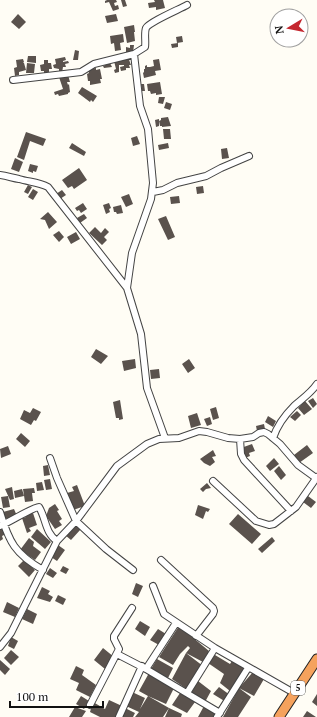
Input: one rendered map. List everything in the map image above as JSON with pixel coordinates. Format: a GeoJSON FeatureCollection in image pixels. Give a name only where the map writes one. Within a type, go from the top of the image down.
{"type":"FeatureCollection","features":[{"type":"Feature","properties":{"kind":"highway","name":"5"},"geometry":{"type":"LineString","coordinates":[[279,717],[317,659]]}},
{"type":"Feature","properties":{"kind":"street"},"geometry":{"type":"LineString","coordinates":[[13,80],[81,72],[94,64],[134,54],[145,47],[145,30],[147,27],[156,20],[187,5]]}},
{"type":"Feature","properties":{"kind":"street"},"geometry":{"type":"LineString","coordinates":[[128,288],[133,249],[153,192],[153,174],[148,129],[140,106],[134,54]]}},
{"type":"Feature","properties":{"kind":"street"},"geometry":{"type":"LineString","coordinates":[[153,192],[177,183],[202,177],[249,156]]}},
{"type":"Feature","properties":{"kind":"street"},"geometry":{"type":"LineString","coordinates":[[0,175],[41,183],[48,187],[128,288],[142,334],[147,388],[165,438]]}},
{"type":"Feature","properties":{"kind":"street"},"geometry":{"type":"LineString","coordinates":[[273,438],[278,426],[292,407],[317,384]]}},
{"type":"Feature","properties":{"kind":"street"},"geometry":{"type":"LineString","coordinates":[[0,647],[11,633],[57,541],[76,521],[117,466],[147,444],[165,438],[180,438],[194,432],[203,431],[228,438],[240,439],[253,437],[261,432],[266,433],[273,438],[298,465],[317,477],[302,500],[291,511],[272,525],[258,522],[213,481]]}},
{"type":"Feature","properties":{"kind":"street"},"geometry":{"type":"LineString","coordinates":[[240,439],[241,454],[244,460],[291,511]]}},
{"type":"Feature","properties":{"kind":"street"},"geometry":{"type":"LineString","coordinates":[[50,458],[76,521],[106,549],[133,570]]}},
{"type":"Feature","properties":{"kind":"street"},"geometry":{"type":"LineString","coordinates":[[2,525],[34,508],[39,507],[48,532],[57,541]]}},
{"type":"Feature","properties":{"kind":"street"},"geometry":{"type":"LineString","coordinates":[[0,512],[2,525],[15,548],[28,561],[43,570]]}},
{"type":"Feature","properties":{"kind":"street"},"geometry":{"type":"LineString","coordinates":[[161,560],[213,608],[213,614],[196,636]]}},
{"type":"Feature","properties":{"kind":"street"},"geometry":{"type":"LineString","coordinates":[[153,586],[162,611],[176,623],[248,668],[294,693]]}},
{"type":"Feature","properties":{"kind":"street"},"geometry":{"type":"LineString","coordinates":[[90,705],[98,687],[117,654],[119,648],[114,636],[132,608]]}},
{"type":"Feature","properties":{"kind":"street"},"geometry":{"type":"LineString","coordinates":[[119,717],[144,668],[176,623]]}},
{"type":"Feature","properties":{"kind":"street"},"geometry":{"type":"LineString","coordinates":[[187,693],[215,648]]}},
{"type":"Feature","properties":{"kind":"street"},"geometry":{"type":"LineString","coordinates":[[117,654],[187,693],[218,715],[248,668]]}},
{"type":"Feature","properties":{"kind":"building"},"geometry":{"type":"Polygon","coordinates":[[[107,0],[116,0],[117,2],[114,3],[115,6],[118,5],[119,9],[113,11],[109,2],[105,3],[107,0]]]}},
{"type":"Feature","properties":{"kind":"building"},"geometry":{"type":"Polygon","coordinates":[[[121,0],[125,0],[127,6],[123,7],[121,0]]]}},
{"type":"Feature","properties":{"kind":"building"},"geometry":{"type":"Polygon","coordinates":[[[154,0],[163,0],[165,8],[156,10],[156,7],[149,8],[148,3],[155,2],[154,0]]]}},
{"type":"Feature","properties":{"kind":"building"},"geometry":{"type":"Polygon","coordinates":[[[18,14],[26,22],[19,29],[11,22],[18,14]]]}},
{"type":"Feature","properties":{"kind":"building"},"geometry":{"type":"Polygon","coordinates":[[[116,14],[118,21],[107,23],[105,16],[116,14]]]}},
{"type":"Feature","properties":{"kind":"building"},"geometry":{"type":"Polygon","coordinates":[[[134,25],[135,41],[127,43],[124,27],[134,25]]]}},
{"type":"Feature","properties":{"kind":"building"},"geometry":{"type":"Polygon","coordinates":[[[123,34],[124,42],[120,43],[121,50],[115,51],[114,43],[111,44],[110,36],[123,34]]]}},
{"type":"Feature","properties":{"kind":"building"},"geometry":{"type":"Polygon","coordinates":[[[182,36],[183,42],[177,43],[176,37],[182,36]]]}},
{"type":"Feature","properties":{"kind":"building"},"geometry":{"type":"Polygon","coordinates":[[[178,43],[178,47],[172,48],[171,44],[178,43]]]}},
{"type":"Feature","properties":{"kind":"building"},"geometry":{"type":"Polygon","coordinates":[[[130,45],[134,45],[133,53],[126,52],[126,47],[130,48],[130,45]]]}},
{"type":"Feature","properties":{"kind":"building"},"geometry":{"type":"Polygon","coordinates":[[[75,50],[79,51],[78,60],[73,60],[75,50]]]}},
{"type":"Feature","properties":{"kind":"building"},"geometry":{"type":"Polygon","coordinates":[[[28,56],[36,56],[36,63],[27,62],[28,56]]]}},
{"type":"Feature","properties":{"kind":"building"},"geometry":{"type":"Polygon","coordinates":[[[65,57],[66,60],[63,62],[68,61],[69,63],[65,64],[66,67],[63,67],[62,73],[59,73],[59,69],[54,68],[53,65],[56,64],[55,59],[65,57]]]}},
{"type":"Feature","properties":{"kind":"building"},"geometry":{"type":"Polygon","coordinates":[[[128,57],[131,65],[129,65],[130,68],[126,68],[126,70],[121,71],[120,67],[124,65],[119,65],[119,72],[115,73],[114,70],[116,69],[114,61],[128,57]]]}},
{"type":"Feature","properties":{"kind":"building"},"geometry":{"type":"Polygon","coordinates":[[[23,59],[26,70],[19,72],[19,75],[15,76],[14,68],[17,67],[16,60],[23,59]]]}},
{"type":"Feature","properties":{"kind":"building"},"geometry":{"type":"Polygon","coordinates":[[[159,59],[161,70],[155,71],[156,75],[144,78],[143,73],[145,66],[154,66],[153,60],[159,59]]]}},
{"type":"Feature","properties":{"kind":"building"},"geometry":{"type":"Polygon","coordinates":[[[44,60],[48,60],[48,63],[51,63],[52,69],[49,69],[49,73],[44,73],[44,71],[41,71],[40,65],[44,64],[44,60]]]}},
{"type":"Feature","properties":{"kind":"building"},"geometry":{"type":"Polygon","coordinates":[[[27,63],[35,64],[34,73],[26,73],[27,63]]]}},
{"type":"Feature","properties":{"kind":"building"},"geometry":{"type":"Polygon","coordinates":[[[110,63],[112,67],[104,68],[103,66],[110,63]]]}},
{"type":"Feature","properties":{"kind":"building"},"geometry":{"type":"Polygon","coordinates":[[[96,68],[96,70],[100,69],[102,79],[100,79],[101,83],[90,85],[87,74],[89,73],[88,69],[96,68]]]}},
{"type":"Feature","properties":{"kind":"building"},"geometry":{"type":"Polygon","coordinates":[[[68,75],[70,82],[67,82],[68,85],[69,84],[70,92],[59,96],[58,94],[55,95],[54,92],[63,89],[59,77],[68,75]]]}},
{"type":"Feature","properties":{"kind":"building"},"geometry":{"type":"Polygon","coordinates":[[[160,82],[162,94],[151,94],[150,91],[148,91],[147,84],[160,82]]]}},
{"type":"Feature","properties":{"kind":"building"},"geometry":{"type":"Polygon","coordinates":[[[141,84],[144,84],[145,91],[142,91],[141,84]]]}},
{"type":"Feature","properties":{"kind":"building"},"geometry":{"type":"Polygon","coordinates":[[[82,87],[97,96],[93,102],[91,100],[90,102],[78,93],[82,87]]]}},
{"type":"Feature","properties":{"kind":"building"},"geometry":{"type":"Polygon","coordinates":[[[159,97],[165,97],[163,104],[158,103],[159,97]]]}},
{"type":"Feature","properties":{"kind":"building"},"geometry":{"type":"Polygon","coordinates":[[[166,102],[172,104],[170,110],[164,108],[166,102]]]}},
{"type":"Feature","properties":{"kind":"building"},"geometry":{"type":"Polygon","coordinates":[[[168,117],[171,126],[160,126],[159,121],[161,118],[168,117]]]}},
{"type":"Feature","properties":{"kind":"building"},"geometry":{"type":"Polygon","coordinates":[[[159,119],[159,126],[156,127],[155,120],[159,119]]]}},
{"type":"Feature","properties":{"kind":"building"},"geometry":{"type":"Polygon","coordinates":[[[163,129],[170,129],[171,139],[164,139],[163,129]]]}},
{"type":"Feature","properties":{"kind":"building"},"geometry":{"type":"Polygon","coordinates":[[[26,132],[46,139],[43,146],[30,141],[24,160],[17,157],[26,132]]]}},
{"type":"Feature","properties":{"kind":"building"},"geometry":{"type":"Polygon","coordinates":[[[137,136],[140,144],[133,146],[131,138],[137,136]]]}},
{"type":"Feature","properties":{"kind":"building"},"geometry":{"type":"Polygon","coordinates":[[[72,143],[86,152],[84,156],[69,148],[72,143]]]}},
{"type":"Feature","properties":{"kind":"building"},"geometry":{"type":"Polygon","coordinates":[[[168,143],[169,148],[159,150],[158,145],[168,143]]]}},
{"type":"Feature","properties":{"kind":"building"},"geometry":{"type":"Polygon","coordinates":[[[227,148],[229,158],[222,159],[221,149],[227,148]]]}},
{"type":"Feature","properties":{"kind":"building"},"geometry":{"type":"Polygon","coordinates":[[[15,158],[23,162],[19,172],[11,169],[15,158]]]}},
{"type":"Feature","properties":{"kind":"building"},"geometry":{"type":"Polygon","coordinates":[[[30,164],[38,166],[36,172],[33,171],[33,173],[28,171],[30,164]]]}},
{"type":"Feature","properties":{"kind":"building"},"geometry":{"type":"Polygon","coordinates":[[[79,168],[87,180],[74,189],[72,186],[68,188],[62,180],[79,168]]]}},
{"type":"Feature","properties":{"kind":"building"},"geometry":{"type":"Polygon","coordinates":[[[28,185],[32,187],[28,194],[24,192],[28,185]]]}},
{"type":"Feature","properties":{"kind":"building"},"geometry":{"type":"Polygon","coordinates":[[[203,186],[204,193],[197,194],[196,187],[203,186]]]}},
{"type":"Feature","properties":{"kind":"building"},"geometry":{"type":"Polygon","coordinates":[[[33,189],[38,192],[33,200],[28,197],[33,189]]]}},
{"type":"Feature","properties":{"kind":"building"},"geometry":{"type":"Polygon","coordinates":[[[62,190],[66,195],[60,199],[56,194],[62,190]]]}},
{"type":"Feature","properties":{"kind":"building"},"geometry":{"type":"Polygon","coordinates":[[[129,194],[133,204],[126,207],[121,197],[129,194]]]}},
{"type":"Feature","properties":{"kind":"building"},"geometry":{"type":"Polygon","coordinates":[[[179,196],[180,203],[171,204],[170,197],[179,196]]]}},
{"type":"Feature","properties":{"kind":"building"},"geometry":{"type":"Polygon","coordinates":[[[83,203],[87,209],[81,213],[75,208],[83,203]]]}},
{"type":"Feature","properties":{"kind":"building"},"geometry":{"type":"Polygon","coordinates":[[[109,203],[111,208],[109,209],[110,212],[106,214],[103,205],[109,203]]]}},
{"type":"Feature","properties":{"kind":"building"},"geometry":{"type":"Polygon","coordinates":[[[121,205],[123,213],[117,214],[114,212],[113,207],[121,205]]]}},
{"type":"Feature","properties":{"kind":"building"},"geometry":{"type":"Polygon","coordinates":[[[48,212],[57,222],[49,229],[45,220],[40,219],[48,212]]]}},
{"type":"Feature","properties":{"kind":"building"},"geometry":{"type":"Polygon","coordinates":[[[84,214],[87,218],[80,223],[77,218],[84,214]]]}},
{"type":"Feature","properties":{"kind":"building"},"geometry":{"type":"Polygon","coordinates":[[[166,216],[175,237],[168,240],[158,219],[166,216]]]}},
{"type":"Feature","properties":{"kind":"building"},"geometry":{"type":"Polygon","coordinates":[[[95,227],[101,233],[105,228],[109,232],[104,237],[107,240],[102,245],[89,233],[95,227]]]}},
{"type":"Feature","properties":{"kind":"building"},"geometry":{"type":"Polygon","coordinates":[[[59,231],[64,237],[59,242],[53,235],[59,231]]]}},
{"type":"Feature","properties":{"kind":"building"},"geometry":{"type":"Polygon","coordinates":[[[76,232],[80,239],[71,244],[67,237],[76,232]]]}},
{"type":"Feature","properties":{"kind":"building"},"geometry":{"type":"Polygon","coordinates":[[[96,349],[108,356],[101,364],[91,357],[96,349]]]}},
{"type":"Feature","properties":{"kind":"building"},"geometry":{"type":"Polygon","coordinates":[[[135,359],[136,368],[124,371],[122,361],[135,359]]]}},
{"type":"Feature","properties":{"kind":"building"},"geometry":{"type":"Polygon","coordinates":[[[189,359],[195,368],[188,373],[182,364],[189,359]]]}},
{"type":"Feature","properties":{"kind":"building"},"geometry":{"type":"Polygon","coordinates":[[[159,369],[160,378],[151,379],[150,370],[159,369]]]}},
{"type":"Feature","properties":{"kind":"building"},"geometry":{"type":"Polygon","coordinates":[[[313,398],[317,404],[313,408],[308,401],[313,398]]]}},
{"type":"Feature","properties":{"kind":"building"},"geometry":{"type":"Polygon","coordinates":[[[120,400],[123,419],[119,420],[119,418],[116,418],[113,402],[120,400]]]}},
{"type":"Feature","properties":{"kind":"building"},"geometry":{"type":"Polygon","coordinates":[[[305,401],[312,409],[304,415],[298,408],[305,401]]]}},
{"type":"Feature","properties":{"kind":"building"},"geometry":{"type":"Polygon","coordinates":[[[216,407],[219,418],[213,420],[210,409],[216,407]]]}},
{"type":"Feature","properties":{"kind":"building"},"geometry":{"type":"Polygon","coordinates":[[[33,408],[41,412],[36,421],[34,420],[31,425],[20,419],[24,410],[30,413],[33,408]]]}},
{"type":"Feature","properties":{"kind":"building"},"geometry":{"type":"Polygon","coordinates":[[[297,411],[301,415],[295,421],[290,417],[297,411]]]}},
{"type":"Feature","properties":{"kind":"building"},"geometry":{"type":"Polygon","coordinates":[[[197,413],[201,425],[191,428],[188,416],[197,413]]]}},
{"type":"Feature","properties":{"kind":"building"},"geometry":{"type":"Polygon","coordinates":[[[268,416],[276,421],[273,427],[265,422],[268,416]]]}},
{"type":"Feature","properties":{"kind":"building"},"geometry":{"type":"Polygon","coordinates":[[[210,417],[212,424],[207,426],[204,419],[210,417]]]}},
{"type":"Feature","properties":{"kind":"building"},"geometry":{"type":"Polygon","coordinates":[[[264,424],[265,429],[257,431],[256,426],[264,424]]]}},
{"type":"Feature","properties":{"kind":"building"},"geometry":{"type":"Polygon","coordinates":[[[21,433],[30,441],[25,447],[16,439],[21,433]]]}},
{"type":"Feature","properties":{"kind":"building"},"geometry":{"type":"Polygon","coordinates":[[[252,444],[255,451],[249,453],[250,456],[245,458],[241,448],[252,444]]]}},
{"type":"Feature","properties":{"kind":"building"},"geometry":{"type":"Polygon","coordinates":[[[307,445],[313,453],[299,463],[294,455],[307,445]]]}},
{"type":"Feature","properties":{"kind":"building"},"geometry":{"type":"Polygon","coordinates":[[[8,446],[11,454],[1,458],[0,449],[8,446]]]}},
{"type":"Feature","properties":{"kind":"building"},"geometry":{"type":"Polygon","coordinates":[[[213,450],[216,456],[212,457],[215,462],[210,466],[200,459],[213,450]]]}},
{"type":"Feature","properties":{"kind":"building"},"geometry":{"type":"Polygon","coordinates":[[[274,458],[279,464],[270,471],[266,466],[274,458]]]}},
{"type":"Feature","properties":{"kind":"building"},"geometry":{"type":"Polygon","coordinates":[[[48,465],[50,475],[44,476],[43,466],[48,465]]]}},
{"type":"Feature","properties":{"kind":"building"},"geometry":{"type":"Polygon","coordinates":[[[279,466],[286,475],[281,480],[274,471],[279,466]]]}},
{"type":"Feature","properties":{"kind":"building"},"geometry":{"type":"Polygon","coordinates":[[[50,479],[52,489],[46,490],[44,480],[50,479]]]}},
{"type":"Feature","properties":{"kind":"building"},"geometry":{"type":"Polygon","coordinates":[[[42,482],[44,490],[37,491],[36,483],[42,482]]]}},
{"type":"Feature","properties":{"kind":"building"},"geometry":{"type":"Polygon","coordinates":[[[207,483],[211,488],[206,489],[203,492],[200,489],[207,483]]]}},
{"type":"Feature","properties":{"kind":"building"},"geometry":{"type":"Polygon","coordinates":[[[77,485],[85,506],[73,510],[67,493],[74,491],[72,487],[77,485]]]}},
{"type":"Feature","properties":{"kind":"building"},"geometry":{"type":"Polygon","coordinates":[[[12,487],[14,499],[10,500],[5,489],[12,487]]]}},
{"type":"Feature","properties":{"kind":"building"},"geometry":{"type":"Polygon","coordinates":[[[34,488],[35,493],[32,493],[33,501],[25,502],[23,489],[34,488]]]}},
{"type":"Feature","properties":{"kind":"building"},"geometry":{"type":"Polygon","coordinates":[[[22,489],[24,496],[15,498],[14,491],[22,489]]]}},
{"type":"Feature","properties":{"kind":"building"},"geometry":{"type":"Polygon","coordinates":[[[8,496],[10,507],[3,508],[1,497],[8,496]]]}},
{"type":"Feature","properties":{"kind":"building"},"geometry":{"type":"Polygon","coordinates":[[[308,496],[316,502],[311,508],[303,502],[308,496]]]}},
{"type":"Feature","properties":{"kind":"building"},"geometry":{"type":"Polygon","coordinates":[[[55,504],[62,519],[59,521],[62,525],[55,529],[46,516],[49,508],[55,504]]]}},
{"type":"Feature","properties":{"kind":"building"},"geometry":{"type":"Polygon","coordinates":[[[198,505],[210,509],[208,512],[206,511],[203,519],[195,515],[198,505]]]}},
{"type":"Feature","properties":{"kind":"building"},"geometry":{"type":"Polygon","coordinates":[[[14,509],[17,516],[5,519],[3,512],[14,509]]]}},
{"type":"Feature","properties":{"kind":"building"},"geometry":{"type":"Polygon","coordinates":[[[33,513],[37,525],[29,528],[31,531],[27,533],[22,518],[33,513]]]}},
{"type":"Feature","properties":{"kind":"building"},"geometry":{"type":"Polygon","coordinates":[[[238,514],[261,534],[252,544],[229,524],[238,514]]]}},
{"type":"Feature","properties":{"kind":"building"},"geometry":{"type":"Polygon","coordinates":[[[76,524],[81,529],[71,540],[65,535],[76,524]]]}},
{"type":"Feature","properties":{"kind":"building"},"geometry":{"type":"Polygon","coordinates":[[[3,528],[6,534],[2,536],[3,539],[0,541],[0,530],[3,528]]]}},
{"type":"Feature","properties":{"kind":"building"},"geometry":{"type":"Polygon","coordinates":[[[37,529],[51,542],[45,549],[31,537],[37,529]]]}},
{"type":"Feature","properties":{"kind":"building"},"geometry":{"type":"Polygon","coordinates":[[[272,537],[275,541],[262,553],[258,549],[272,537]]]}},
{"type":"Feature","properties":{"kind":"building"},"geometry":{"type":"Polygon","coordinates":[[[29,538],[34,542],[33,546],[41,552],[35,560],[20,550],[29,538]]]}},
{"type":"Feature","properties":{"kind":"building"},"geometry":{"type":"Polygon","coordinates":[[[58,545],[65,550],[57,561],[51,557],[58,545]]]}},
{"type":"Feature","properties":{"kind":"building"},"geometry":{"type":"Polygon","coordinates":[[[24,560],[35,570],[29,577],[18,566],[24,560]]]}},
{"type":"Feature","properties":{"kind":"building"},"geometry":{"type":"Polygon","coordinates":[[[63,566],[69,569],[66,574],[60,571],[63,566]]]}},
{"type":"Feature","properties":{"kind":"building"},"geometry":{"type":"Polygon","coordinates":[[[50,568],[57,573],[53,578],[46,574],[50,568]]]}},
{"type":"Feature","properties":{"kind":"building"},"geometry":{"type":"Polygon","coordinates":[[[136,583],[143,586],[138,597],[132,594],[136,583]]]}},
{"type":"Feature","properties":{"kind":"building"},"geometry":{"type":"Polygon","coordinates":[[[42,587],[50,591],[48,594],[53,597],[50,602],[37,598],[42,587]]]}},
{"type":"Feature","properties":{"kind":"building"},"geometry":{"type":"Polygon","coordinates":[[[58,595],[66,599],[63,605],[55,601],[58,595]]]}},
{"type":"Feature","properties":{"kind":"building"},"geometry":{"type":"Polygon","coordinates":[[[7,602],[19,608],[15,617],[3,612],[7,602]]]}},
{"type":"Feature","properties":{"kind":"building"},"geometry":{"type":"Polygon","coordinates":[[[27,609],[37,614],[33,624],[22,619],[27,609]]]}},
{"type":"Feature","properties":{"kind":"building"},"geometry":{"type":"Polygon","coordinates":[[[140,621],[150,627],[145,636],[135,629],[140,621]]]}},
{"type":"Feature","properties":{"kind":"building"},"geometry":{"type":"Polygon","coordinates":[[[179,626],[209,651],[203,662],[186,653],[190,648],[188,646],[180,654],[173,665],[159,657],[179,626]]]}},
{"type":"Feature","properties":{"kind":"building"},"geometry":{"type":"Polygon","coordinates":[[[158,629],[166,634],[159,645],[150,640],[158,629]]]}},
{"type":"Feature","properties":{"kind":"building"},"geometry":{"type":"Polygon","coordinates":[[[11,637],[18,641],[14,649],[8,646],[11,637]]]}},
{"type":"Feature","properties":{"kind":"building"},"geometry":{"type":"Polygon","coordinates":[[[103,648],[114,657],[105,669],[94,660],[103,648]]]}},
{"type":"Feature","properties":{"kind":"building"},"geometry":{"type":"Polygon","coordinates":[[[11,650],[19,657],[11,665],[4,658],[11,650]]]}},
{"type":"Feature","properties":{"kind":"building"},"geometry":{"type":"Polygon","coordinates":[[[186,653],[203,666],[188,690],[172,679],[186,653]]]}},
{"type":"Feature","properties":{"kind":"building"},"geometry":{"type":"Polygon","coordinates":[[[215,655],[230,664],[232,661],[246,668],[230,691],[220,683],[224,674],[208,663],[215,655]]]}},
{"type":"Feature","properties":{"kind":"building"},"geometry":{"type":"Polygon","coordinates":[[[157,659],[173,668],[168,678],[151,669],[157,659]]]}},
{"type":"Feature","properties":{"kind":"building"},"geometry":{"type":"Polygon","coordinates":[[[0,660],[10,669],[5,675],[0,670],[0,660]]]}},
{"type":"Feature","properties":{"kind":"building"},"geometry":{"type":"Polygon","coordinates":[[[76,666],[84,670],[82,675],[96,685],[90,697],[76,690],[79,683],[70,679],[76,666]]]}},
{"type":"Feature","properties":{"kind":"building"},"geometry":{"type":"Polygon","coordinates":[[[253,672],[264,679],[254,696],[239,688],[253,672]]]}},
{"type":"Feature","properties":{"kind":"building"},"geometry":{"type":"Polygon","coordinates":[[[149,673],[174,688],[166,704],[139,691],[149,673]]]}},
{"type":"Feature","properties":{"kind":"building"},"geometry":{"type":"Polygon","coordinates":[[[198,681],[211,691],[205,702],[191,693],[198,681]]]}},
{"type":"Feature","properties":{"kind":"building"},"geometry":{"type":"Polygon","coordinates":[[[219,687],[230,695],[226,702],[213,694],[219,687]]]}},
{"type":"Feature","properties":{"kind":"building"},"geometry":{"type":"Polygon","coordinates":[[[239,688],[251,697],[238,717],[223,717],[239,688]]]}},
{"type":"Feature","properties":{"kind":"building"},"geometry":{"type":"Polygon","coordinates":[[[132,692],[145,698],[140,709],[148,696],[169,708],[163,717],[135,717],[139,712],[126,706],[132,692]]]}},
{"type":"Feature","properties":{"kind":"building"},"geometry":{"type":"Polygon","coordinates":[[[180,693],[195,702],[187,713],[172,705],[180,693]]]}},
{"type":"Feature","properties":{"kind":"building"},"geometry":{"type":"Polygon","coordinates":[[[317,694],[317,706],[312,702],[317,694]]]}},
{"type":"Feature","properties":{"kind":"building"},"geometry":{"type":"Polygon","coordinates":[[[81,696],[89,701],[84,709],[76,704],[81,696]]]}},
{"type":"Feature","properties":{"kind":"building"},"geometry":{"type":"Polygon","coordinates":[[[109,700],[122,706],[116,717],[100,717],[90,712],[93,702],[105,709],[109,700]]]}},
{"type":"Feature","properties":{"kind":"building"},"geometry":{"type":"Polygon","coordinates":[[[204,706],[216,714],[214,717],[198,717],[204,706]]]}},
{"type":"Feature","properties":{"kind":"building"},"geometry":{"type":"Polygon","coordinates":[[[75,707],[86,711],[82,717],[69,717],[75,707]]]}},
{"type":"Feature","properties":{"kind":"building"},"geometry":{"type":"Polygon","coordinates":[[[125,708],[135,713],[133,717],[121,717],[125,708]]]}},
{"type":"Feature","properties":{"kind":"building"},"geometry":{"type":"Polygon","coordinates":[[[169,708],[182,714],[181,717],[165,717],[169,708]]]}},
{"type":"Feature","properties":{"kind":"building"},"geometry":{"type":"Polygon","coordinates":[[[307,711],[316,717],[303,717],[307,711]]]}}]}
